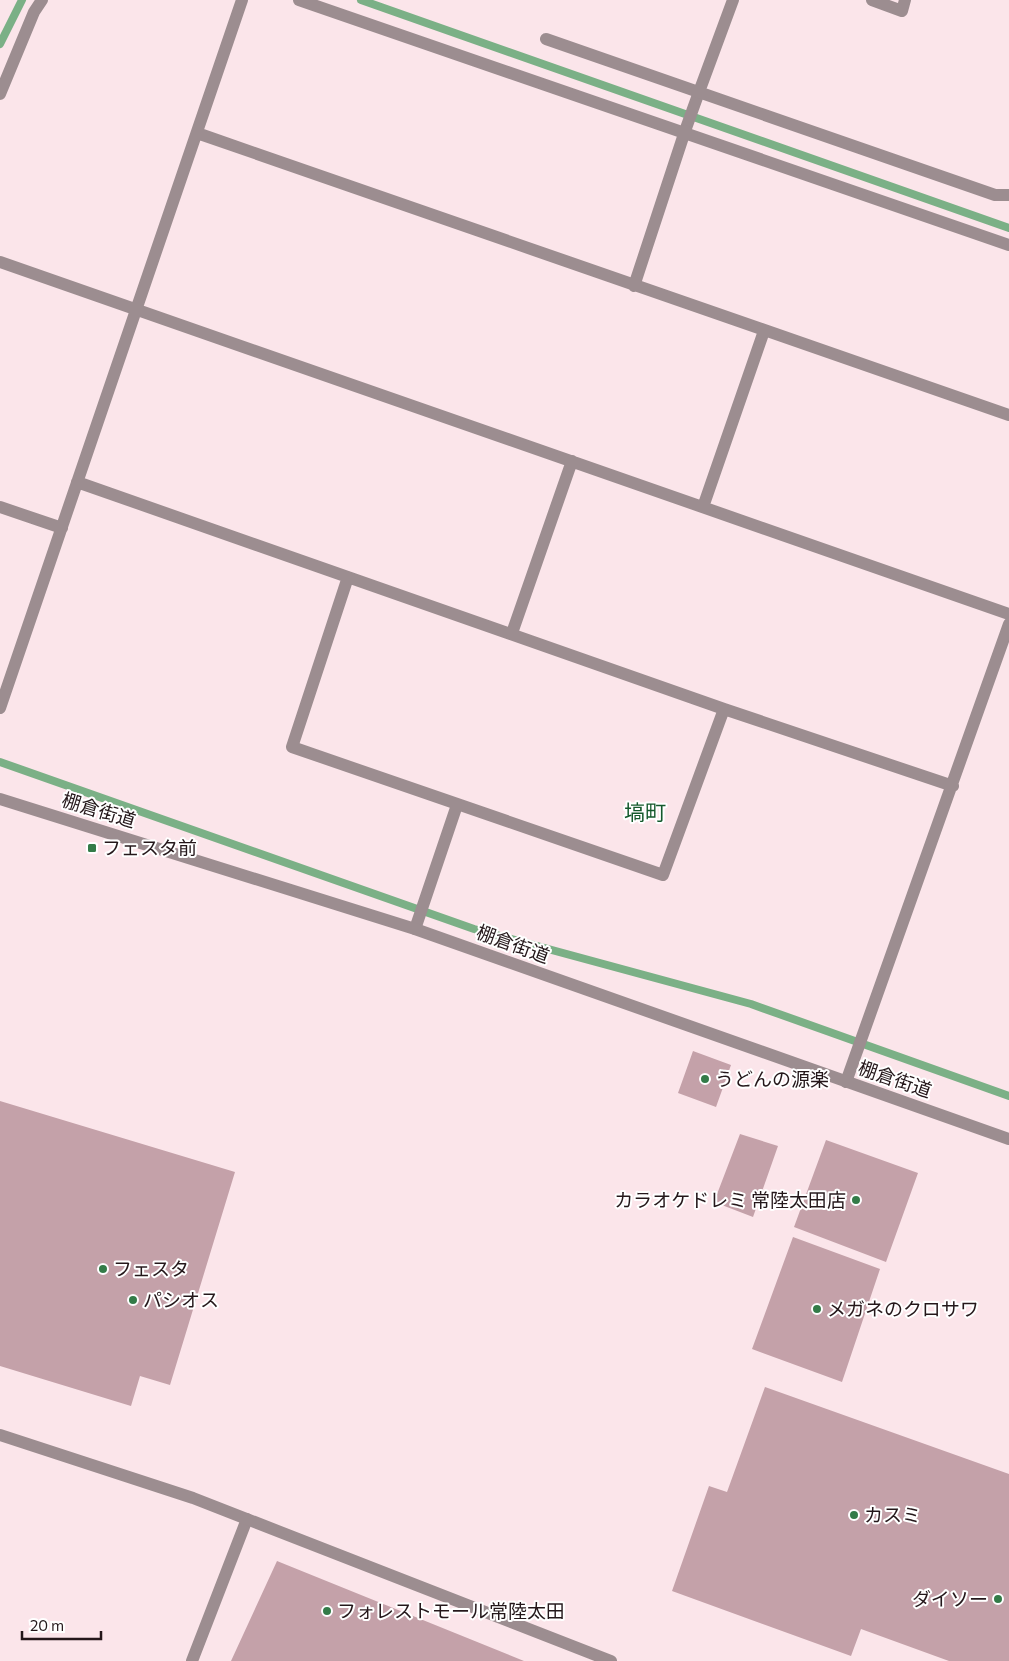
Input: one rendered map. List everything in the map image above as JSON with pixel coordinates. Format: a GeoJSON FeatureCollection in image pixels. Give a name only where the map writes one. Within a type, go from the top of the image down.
{"type":"FeatureCollection","features":[{"type":"Feature","properties":{"kind":"street"},"geometry":{"type":"LineString","coordinates":[[0,94],[34,12],[42,0]]}},
{"type":"Feature","properties":{"kind":"street"},"geometry":{"type":"LineString","coordinates":[[0,708],[242,0]]}},
{"type":"Feature","properties":{"kind":"street"},"geometry":{"type":"LineString","coordinates":[[299,0],[685,131],[1009,245]]}},
{"type":"Feature","properties":{"kind":"street"},"geometry":{"type":"LineString","coordinates":[[634,286],[685,131],[733,0]]}},
{"type":"Feature","properties":{"kind":"street"},"geometry":{"type":"LineString","coordinates":[[872,0],[902,11],[906,0]]}},
{"type":"Feature","properties":{"kind":"street"},"geometry":{"type":"LineString","coordinates":[[546,40],[995,195],[1008,192]]}},
{"type":"Feature","properties":{"kind":"street"},"geometry":{"type":"LineString","coordinates":[[197,133],[1009,415]]}},
{"type":"Feature","properties":{"kind":"street"},"geometry":{"type":"LineString","coordinates":[[0,262],[1009,614]]}},
{"type":"Feature","properties":{"kind":"street"},"geometry":{"type":"LineString","coordinates":[[702,507],[764,331]]}},
{"type":"Feature","properties":{"kind":"street"},"geometry":{"type":"LineString","coordinates":[[512,633],[572,461]]}},
{"type":"Feature","properties":{"kind":"street"},"geometry":{"type":"LineString","coordinates":[[77,482],[512,633],[724,709],[952,786]]}},
{"type":"Feature","properties":{"kind":"street"},"geometry":{"type":"LineString","coordinates":[[0,507],[62,528]]}},
{"type":"Feature","properties":{"kind":"street"},"geometry":{"type":"LineString","coordinates":[[348,577],[292,747],[457,805],[662,875],[724,709]]}},
{"type":"Feature","properties":{"kind":"street"},"geometry":{"type":"LineString","coordinates":[[846,1082],[1009,624]]}},
{"type":"Feature","properties":{"kind":"street","name":"棚倉街道"},"geometry":{"type":"LineString","coordinates":[[0,799],[416,929],[1009,1139]]}},
{"type":"Feature","properties":{"kind":"street"},"geometry":{"type":"LineString","coordinates":[[416,929],[457,805]]}},
{"type":"Feature","properties":{"kind":"street"},"geometry":{"type":"LineString","coordinates":[[0,1435],[167,1489],[611,1661]]}},
{"type":"Feature","properties":{"kind":"street"},"geometry":{"type":"LineString","coordinates":[[192,1661],[247,1519]]}},
{"type":"Feature","properties":{"kind":"building","name":"うどんの源楽"},"geometry":{"type":"Polygon","coordinates":[[[693,1051],[731,1065],[716,1107],[678,1093],[693,1051]]]}},
{"type":"Feature","properties":{"kind":"building","name":"フェスタ"},"geometry":{"type":"Polygon","coordinates":[[[0,1101],[235,1172],[170,1385],[140,1376],[131,1406],[0,1366],[0,1101]]]}},
{"type":"Feature","properties":{"kind":"building"},"geometry":{"type":"Polygon","coordinates":[[[740,1134],[778,1146],[753,1217],[714,1202],[740,1134]]]}},
{"type":"Feature","properties":{"kind":"building","name":"カラオケドレミ 常陸太田店"},"geometry":{"type":"Polygon","coordinates":[[[826,1140],[918,1173],[886,1262],[794,1227],[826,1140]]]}},
{"type":"Feature","properties":{"kind":"building","name":"メガネのクロサワ"},"geometry":{"type":"Polygon","coordinates":[[[793,1237],[880,1269],[842,1382],[752,1349],[793,1237]]]}},
{"type":"Feature","properties":{"kind":"building","name":"カスミ"},"geometry":{"type":"Polygon","coordinates":[[[765,1387],[1009,1474],[1009,1661],[949,1661],[861,1629],[851,1656],[672,1591],[709,1486],[727,1492],[765,1387]]]}},
{"type":"Feature","properties":{"kind":"building","name":"フォレストモール常陸太田"},"geometry":{"type":"Polygon","coordinates":[[[277,1561],[524,1661],[231,1661],[277,1561]]]}},
{"type":"Feature","properties":{"kind":"waterway"},"geometry":{"type":"LineString","coordinates":[[0,44],[22,0]]}},
{"type":"Feature","properties":{"kind":"waterway"},"geometry":{"type":"LineString","coordinates":[[361,0],[1009,228]]}},
{"type":"Feature","properties":{"kind":"waterway"},"geometry":{"type":"LineString","coordinates":[[0,762],[474,929],[751,1004],[1009,1096]]}},
{"type":"Feature","properties":{"kind":"place","name":"フェスタ前"},"geometry":{"type":"Point","coordinates":[92,848]}},
{"type":"Feature","properties":{"kind":"place","name":"うどんの源楽"},"geometry":{"type":"Point","coordinates":[705,1079]}},
{"type":"Feature","properties":{"kind":"place","name":"カラオケドレミ 常陸太田店"},"geometry":{"type":"Point","coordinates":[856,1200]}},
{"type":"Feature","properties":{"kind":"place","name":"フェスタ"},"geometry":{"type":"Point","coordinates":[103,1269]}},
{"type":"Feature","properties":{"kind":"place","name":"パシオス"},"geometry":{"type":"Point","coordinates":[133,1300]}},
{"type":"Feature","properties":{"kind":"place","name":"メガネのクロサワ"},"geometry":{"type":"Point","coordinates":[817,1309]}},
{"type":"Feature","properties":{"kind":"place","name":"カスミ"},"geometry":{"type":"Point","coordinates":[854,1515]}},
{"type":"Feature","properties":{"kind":"place","name":"ダイソー"},"geometry":{"type":"Point","coordinates":[998,1599]}},
{"type":"Feature","properties":{"kind":"place","name":"フォレストモール常陸太田"},"geometry":{"type":"Point","coordinates":[327,1611]}},
{"type":"Feature","properties":{"kind":"district","name":"塙町"},"geometry":{"type":"Point","coordinates":[645,813]}}]}
